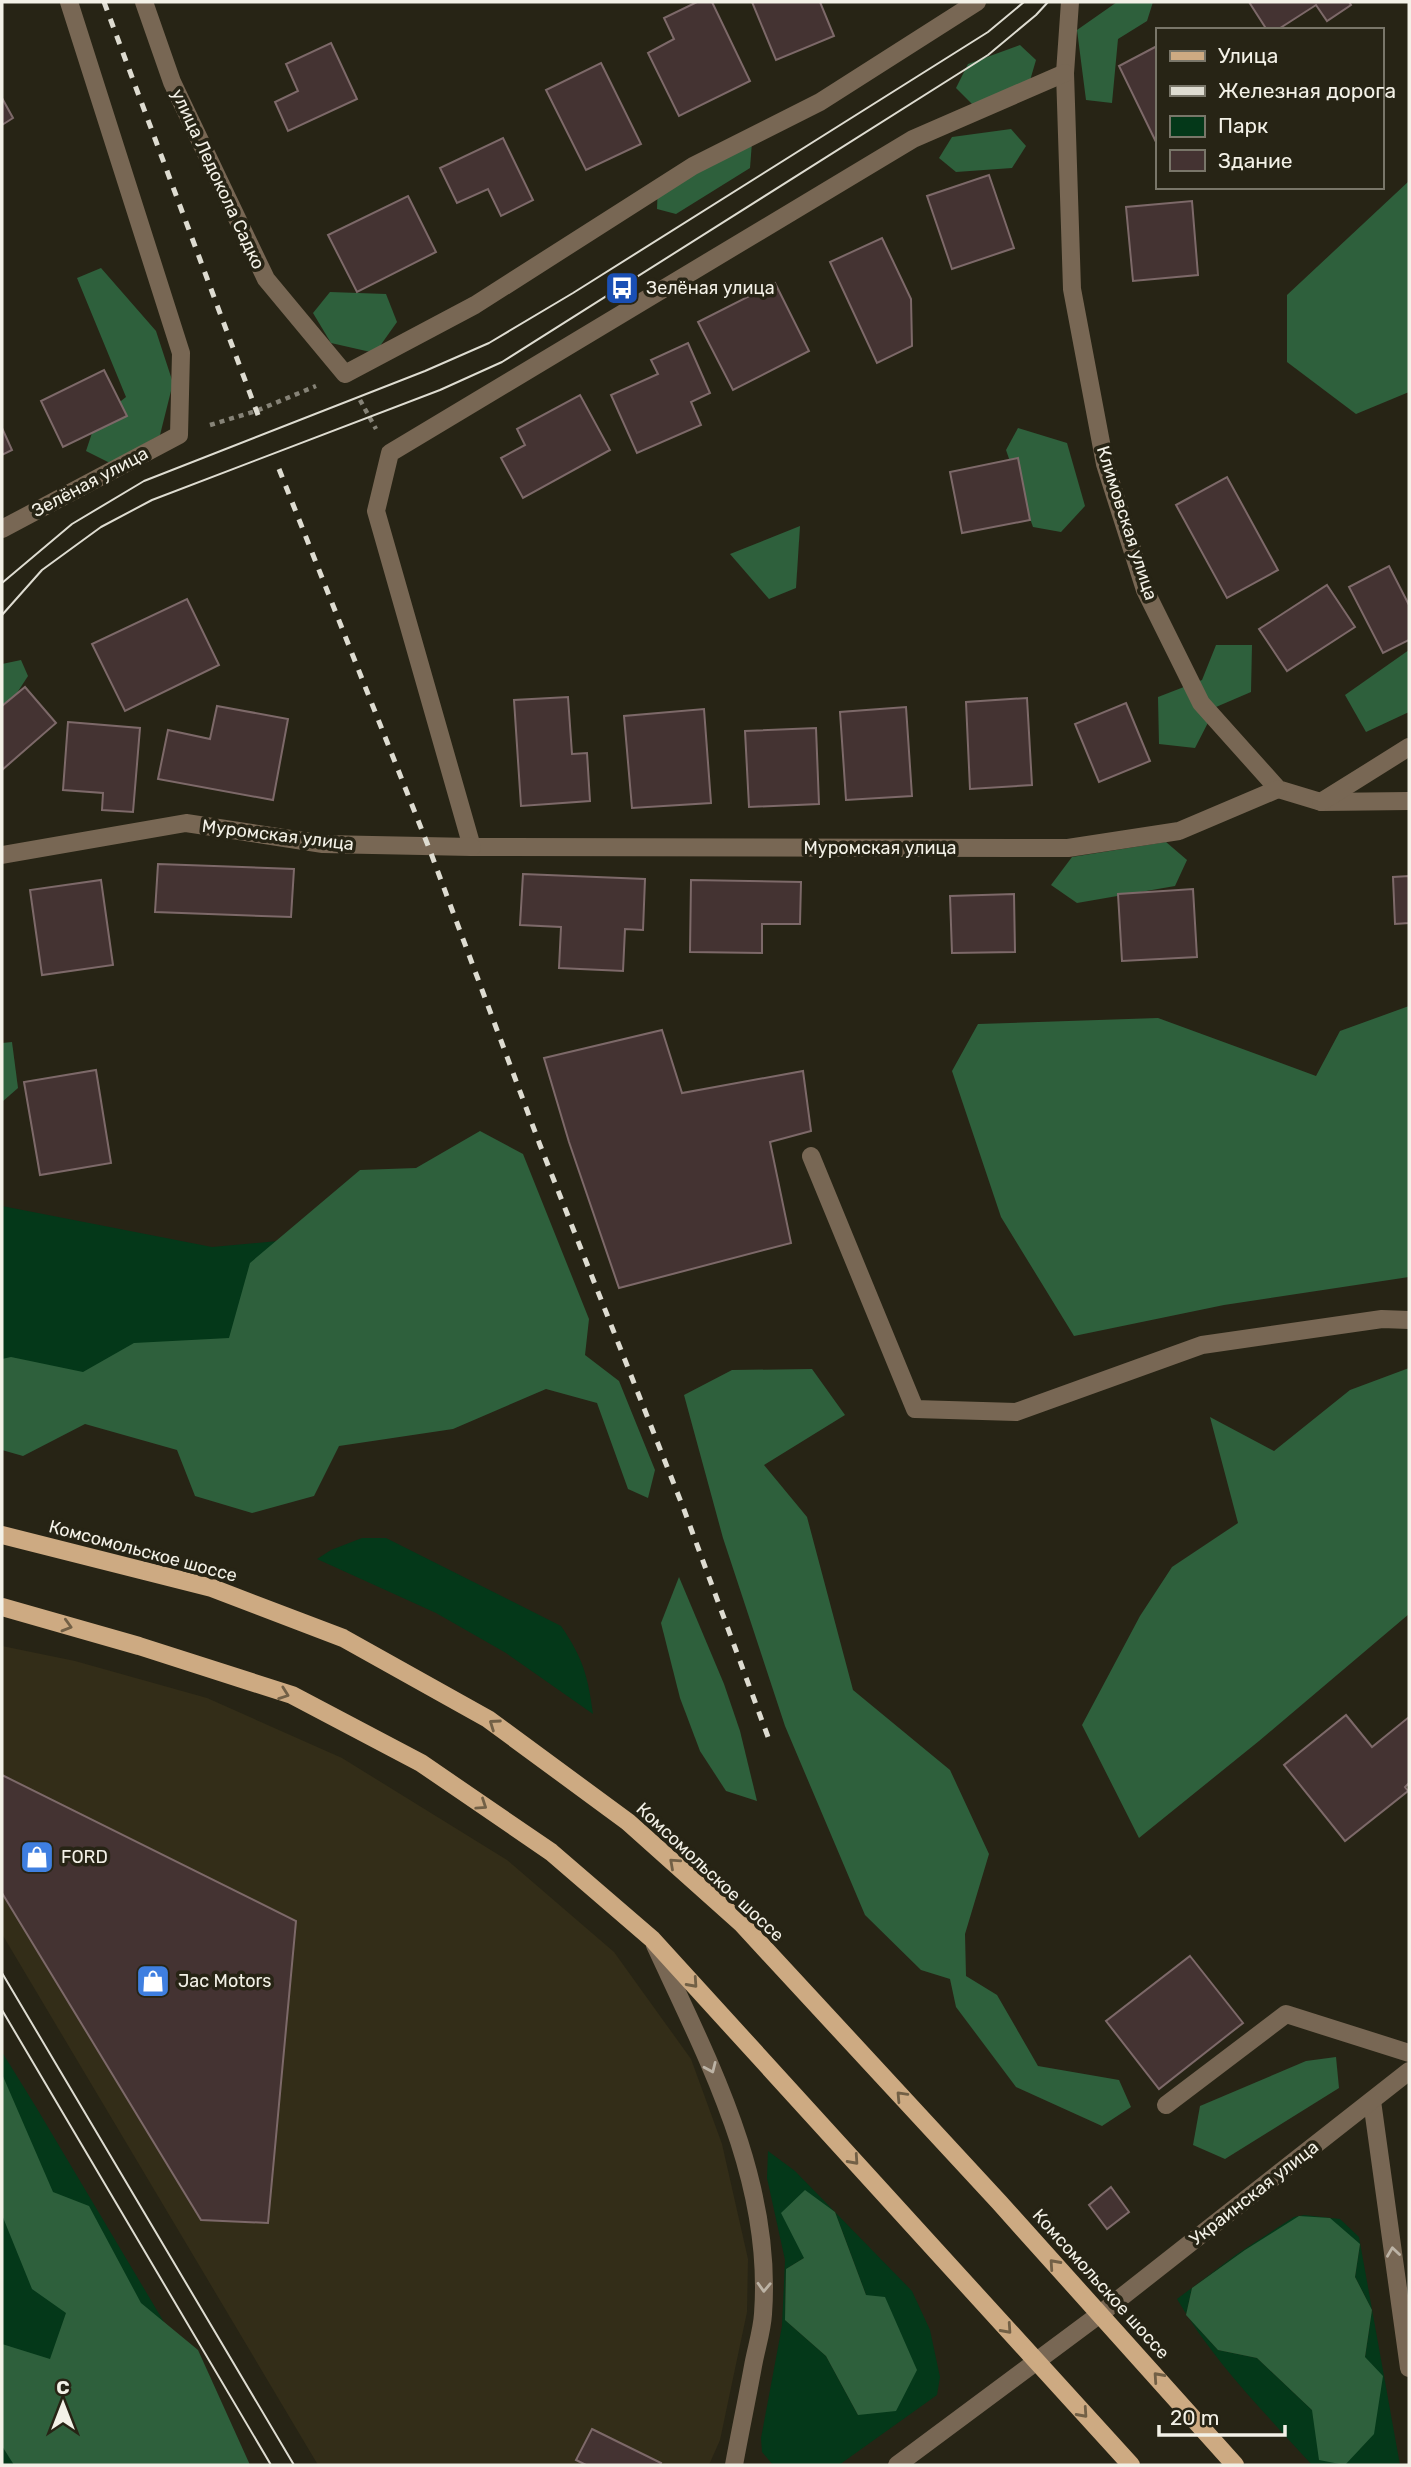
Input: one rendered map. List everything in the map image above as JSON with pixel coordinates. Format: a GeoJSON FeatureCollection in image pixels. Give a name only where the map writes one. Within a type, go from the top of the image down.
{"type":"FeatureCollection","features":[{"type":"Feature","properties":{"kind":"main road","name":"Комсомольское шоссе"},"geometry":{"type":"LineString","coordinates":[[2,1535],[212,1588],[343,1638],[488,1719],[628,1822],[741,1923],[1235,2465]]}},
{"type":"Feature","properties":{"kind":"main road"},"geometry":{"type":"LineString","coordinates":[[2,1607],[139,1646],[292,1695],[421,1763],[551,1852],[652,1939],[1131,2465]]}},
{"type":"Feature","properties":{"kind":"street"},"geometry":{"type":"LineString","coordinates":[[69,2],[181,353],[179,435]]}},
{"type":"Feature","properties":{"kind":"street","name":"улица Ледокола Садко"},"geometry":{"type":"LineString","coordinates":[[144,2],[172,82],[266,279],[345,374]]}},
{"type":"Feature","properties":{"kind":"street"},"geometry":{"type":"LineString","coordinates":[[345,374],[475,305],[693,166],[820,102],[978,2]]}},
{"type":"Feature","properties":{"kind":"street","name":"Климовская улица"},"geometry":{"type":"LineString","coordinates":[[1070,2],[1065,73],[1072,289],[1105,464],[1145,590],[1201,703],[1278,789]]}},
{"type":"Feature","properties":{"kind":"street"},"geometry":{"type":"LineString","coordinates":[[472,847],[376,511],[390,453],[913,139],[1065,73]]}},
{"type":"Feature","properties":{"kind":"street","name":"Зелёная улица"},"geometry":{"type":"LineString","coordinates":[[2,528],[179,435]]}},
{"type":"Feature","properties":{"kind":"street"},"geometry":{"type":"LineString","coordinates":[[1321,802],[1409,747]]}},
{"type":"Feature","properties":{"kind":"street"},"geometry":{"type":"LineString","coordinates":[[1278,789],[1321,802],[1409,801]]}},
{"type":"Feature","properties":{"kind":"street","name":"Муромская улица"},"geometry":{"type":"LineString","coordinates":[[2,855],[186,823],[323,844],[472,847],[1068,848],[1179,831],[1278,789]]}},
{"type":"Feature","properties":{"kind":"street"},"geometry":{"type":"LineString","coordinates":[[811,1156],[915,1409],[1016,1412],[1202,1345],[1382,1319],[1409,1320]]}},
{"type":"Feature","properties":{"kind":"street"},"geometry":{"type":"LineString","coordinates":[[652,1939],[717,2081],[741,2143],[755,2192],[764,2262],[763,2316],[734,2465]]}},
{"type":"Feature","properties":{"kind":"street"},"geometry":{"type":"LineString","coordinates":[[1166,2105],[1286,2014],[1409,2053]]}},
{"type":"Feature","properties":{"kind":"street","name":"Украинская улица"},"geometry":{"type":"LineString","coordinates":[[897,2465],[1038,2362],[1409,2071]]}},
{"type":"Feature","properties":{"kind":"street"},"geometry":{"type":"LineString","coordinates":[[1371,2101],[1409,2368]]}},
{"type":"Feature","properties":{"kind":"path"},"geometry":{"type":"LineString","coordinates":[[179,435],[256,411],[345,374],[390,453]]}},
{"type":"Feature","properties":{"kind":"shaded area"},"geometry":{"type":"Polygon","coordinates":[[[2,1646],[75,1661],[207,1698],[342,1758],[507,1860],[614,1952],[691,2059],[722,2144],[748,2259],[747,2312],[720,2440],[709,2465],[318,2465],[2,1934],[2,1646]]]}},
{"type":"Feature","properties":{"kind":"green space"},"geometry":{"type":"Polygon","coordinates":[[[1117,2],[1153,2],[1147,21],[1118,39],[1112,103],[1086,100],[1077,30],[1117,2]]]}},
{"type":"Feature","properties":{"kind":"green space"},"geometry":{"type":"Polygon","coordinates":[[[1020,45],[1036,60],[1029,84],[973,105],[956,88],[968,64],[1020,45]]]}},
{"type":"Feature","properties":{"kind":"green space"},"geometry":{"type":"Polygon","coordinates":[[[1011,129],[1026,146],[1012,168],[956,172],[939,158],[952,137],[1011,129]]]}},
{"type":"Feature","properties":{"kind":"green space"},"geometry":{"type":"Polygon","coordinates":[[[752,142],[750,168],[676,214],[657,209],[658,182],[752,142]]]}},
{"type":"Feature","properties":{"kind":"green space"},"geometry":{"type":"Polygon","coordinates":[[[1409,181],[1409,392],[1356,414],[1287,362],[1287,295],[1409,181]]]}},
{"type":"Feature","properties":{"kind":"green space"},"geometry":{"type":"Polygon","coordinates":[[[101,268],[156,331],[173,383],[160,435],[110,463],[86,451],[96,421],[126,397],[77,278],[101,268]]]}},
{"type":"Feature","properties":{"kind":"green space"},"geometry":{"type":"Polygon","coordinates":[[[330,292],[386,294],[397,322],[375,353],[331,343],[313,313],[330,292]]]}},
{"type":"Feature","properties":{"kind":"green space"},"geometry":{"type":"Polygon","coordinates":[[[1018,428],[1067,443],[1085,506],[1061,532],[1033,527],[1006,450],[1018,428]]]}},
{"type":"Feature","properties":{"kind":"green space"},"geometry":{"type":"Polygon","coordinates":[[[800,526],[796,588],[769,599],[730,554],[800,526]]]}},
{"type":"Feature","properties":{"kind":"green space"},"geometry":{"type":"Polygon","coordinates":[[[1216,645],[1252,645],[1251,692],[1216,707],[1195,748],[1159,744],[1158,697],[1202,680],[1216,645]]]}},
{"type":"Feature","properties":{"kind":"green space"},"geometry":{"type":"Polygon","coordinates":[[[1409,650],[1409,712],[1366,732],[1345,695],[1409,650]]]}},
{"type":"Feature","properties":{"kind":"green space"},"geometry":{"type":"Polygon","coordinates":[[[21,660],[28,676],[2,716],[2,664],[21,660]]]}},
{"type":"Feature","properties":{"kind":"green space"},"geometry":{"type":"Polygon","coordinates":[[[1166,842],[1187,860],[1175,886],[1077,903],[1051,885],[1072,857],[1166,842]]]}},
{"type":"Feature","properties":{"kind":"green space"},"geometry":{"type":"Polygon","coordinates":[[[1409,1006],[1409,1277],[1224,1305],[1074,1336],[1001,1217],[952,1071],[978,1024],[1158,1018],[1316,1076],[1340,1031],[1409,1006]]]}},
{"type":"Feature","properties":{"kind":"green space"},"geometry":{"type":"Polygon","coordinates":[[[12,1042],[18,1088],[2,1102],[2,1043],[12,1042]]]}},
{"type":"Feature","properties":{"kind":"green space"},"geometry":{"type":"Polygon","coordinates":[[[480,1131],[523,1154],[589,1319],[585,1355],[619,1381],[655,1470],[648,1498],[628,1489],[597,1403],[546,1389],[453,1429],[339,1446],[314,1496],[252,1513],[195,1496],[177,1450],[85,1424],[23,1456],[2,1450],[2,1359],[11,1357],[83,1372],[134,1343],[229,1338],[250,1263],[360,1170],[416,1168],[480,1131]]]}},
{"type":"Feature","properties":{"kind":"green space"},"geometry":{"type":"Polygon","coordinates":[[[2,1206],[212,1247],[475,1223],[531,1378],[2,1382],[2,1206]]]}},
{"type":"Feature","properties":{"kind":"green space"},"geometry":{"type":"Polygon","coordinates":[[[1409,1368],[1409,1614],[1139,1838],[1082,1725],[1140,1616],[1172,1567],[1238,1523],[1210,1417],[1274,1451],[1350,1390],[1409,1368]]]}},
{"type":"Feature","properties":{"kind":"green space"},"geometry":{"type":"Polygon","coordinates":[[[812,1369],[845,1415],[764,1465],[807,1517],[853,1690],[950,1770],[989,1854],[965,1934],[966,1976],[997,1995],[1038,2066],[1119,2080],[1131,2107],[1102,2126],[1016,2087],[956,2007],[950,1979],[921,1970],[865,1915],[785,1726],[723,1538],[684,1395],[732,1370],[812,1369]]]}},
{"type":"Feature","properties":{"kind":"green space"},"geometry":{"type":"Polygon","coordinates":[[[362,1538],[386,1538],[561,1626],[575,1648],[583,1668],[593,1714],[506,1653],[436,1613],[317,1559],[331,1550],[362,1538]]]}},
{"type":"Feature","properties":{"kind":"green space"},"geometry":{"type":"Polygon","coordinates":[[[679,1577],[724,1684],[740,1731],[757,1801],[726,1791],[700,1751],[680,1698],[661,1623],[679,1577]]]}},
{"type":"Feature","properties":{"kind":"green space"},"geometry":{"type":"Polygon","coordinates":[[[2,2052],[36,2107],[249,2465],[2,2465],[2,2052]]]}},
{"type":"Feature","properties":{"kind":"green space"},"geometry":{"type":"Polygon","coordinates":[[[1336,2057],[1339,2088],[1225,2159],[1193,2145],[1200,2106],[1306,2061],[1336,2057]]]}},
{"type":"Feature","properties":{"kind":"green space"},"geometry":{"type":"Polygon","coordinates":[[[2,2074],[53,2192],[89,2206],[141,2303],[198,2350],[250,2465],[14,2465],[2,2446],[2,2344],[50,2359],[66,2313],[32,2289],[2,2215],[2,2074]]]}},
{"type":"Feature","properties":{"kind":"green space"},"geometry":{"type":"Polygon","coordinates":[[[768,2151],[795,2171],[835,2212],[912,2291],[930,2330],[940,2377],[937,2395],[839,2465],[773,2465],[762,2452],[761,2438],[782,2326],[785,2260],[767,2178],[768,2151]],[[835,2212],[804,2258],[786,2269],[785,2320],[826,2356],[858,2415],[866,2295],[835,2212]]]}},
{"type":"Feature","properties":{"kind":"green space"},"geometry":{"type":"Polygon","coordinates":[[[805,2190],[835,2212],[866,2295],[885,2297],[917,2370],[896,2411],[858,2415],[826,2356],[785,2320],[786,2269],[804,2258],[781,2213],[805,2190]]]}},
{"type":"Feature","properties":{"kind":"green space"},"geometry":{"type":"Polygon","coordinates":[[[1304,2215],[1340,2219],[1359,2237],[1400,2465],[1312,2465],[1240,2385],[1189,2318],[1218,2350],[1257,2358],[1312,2410],[1365,2357],[1372,2310],[1355,2277],[1360,2244],[1265,2239],[1192,2288],[1186,2314],[1177,2299],[1237,2254],[1294,2217],[1304,2215]]]}},
{"type":"Feature","properties":{"kind":"green space"},"geometry":{"type":"Polygon","coordinates":[[[1299,2216],[1330,2218],[1360,2244],[1355,2277],[1372,2310],[1365,2357],[1383,2376],[1374,2434],[1345,2465],[1319,2460],[1312,2410],[1257,2358],[1218,2350],[1186,2315],[1192,2288],[1299,2216]]]}},
{"type":"Feature","properties":{"kind":"building"},"geometry":{"type":"Polygon","coordinates":[[[697,2],[712,2],[750,81],[679,116],[648,53],[674,39],[664,18],[697,2]]]}},
{"type":"Feature","properties":{"kind":"building"},"geometry":{"type":"Polygon","coordinates":[[[752,2],[820,2],[834,36],[776,60],[752,2]]]}},
{"type":"Feature","properties":{"kind":"building"},"geometry":{"type":"Polygon","coordinates":[[[1249,2],[1349,2],[1351,5],[1327,21],[1316,5],[1280,28],[1266,28],[1249,2]]]}},
{"type":"Feature","properties":{"kind":"building"},"geometry":{"type":"Polygon","coordinates":[[[331,43],[357,99],[288,131],[275,102],[298,91],[286,64],[331,43]]]}},
{"type":"Feature","properties":{"kind":"building"},"geometry":{"type":"Polygon","coordinates":[[[1156,47],[1156,142],[1119,66],[1156,47]]]}},
{"type":"Feature","properties":{"kind":"building"},"geometry":{"type":"Polygon","coordinates":[[[601,63],[641,144],[586,170],[546,90],[601,63]]]}},
{"type":"Feature","properties":{"kind":"building"},"geometry":{"type":"Polygon","coordinates":[[[2,98],[13,118],[2,125],[2,98]]]}},
{"type":"Feature","properties":{"kind":"building"},"geometry":{"type":"Polygon","coordinates":[[[503,138],[533,200],[501,216],[488,189],[457,203],[440,168],[503,138]]]}},
{"type":"Feature","properties":{"kind":"building"},"geometry":{"type":"Polygon","coordinates":[[[989,175],[1014,248],[952,269],[927,196],[989,175]]]}},
{"type":"Feature","properties":{"kind":"building"},"geometry":{"type":"Polygon","coordinates":[[[408,196],[436,252],[357,292],[328,235],[408,196]]]}},
{"type":"Feature","properties":{"kind":"building"},"geometry":{"type":"Polygon","coordinates":[[[1192,201],[1198,275],[1133,281],[1126,207],[1192,201]]]}},
{"type":"Feature","properties":{"kind":"building"},"geometry":{"type":"Polygon","coordinates":[[[882,238],[911,299],[912,346],[877,363],[830,262],[882,238]]]}},
{"type":"Feature","properties":{"kind":"building"},"geometry":{"type":"Polygon","coordinates":[[[775,283],[809,351],[733,390],[698,322],[775,283]]]}},
{"type":"Feature","properties":{"kind":"building"},"geometry":{"type":"Polygon","coordinates":[[[688,343],[710,393],[691,402],[701,425],[637,453],[611,395],[658,374],[651,360],[688,343]]]}},
{"type":"Feature","properties":{"kind":"building"},"geometry":{"type":"Polygon","coordinates":[[[104,370],[127,416],[63,447],[41,401],[104,370]]]}},
{"type":"Feature","properties":{"kind":"building"},"geometry":{"type":"Polygon","coordinates":[[[580,395],[610,450],[523,498],[501,458],[525,445],[517,429],[580,395]]]}},
{"type":"Feature","properties":{"kind":"building"},"geometry":{"type":"Polygon","coordinates":[[[2,428],[12,450],[2,455],[2,428]]]}},
{"type":"Feature","properties":{"kind":"building"},"geometry":{"type":"Polygon","coordinates":[[[1018,458],[1030,520],[962,533],[950,472],[1018,458]]]}},
{"type":"Feature","properties":{"kind":"building"},"geometry":{"type":"Polygon","coordinates":[[[1227,477],[1278,570],[1227,598],[1176,505],[1227,477]]]}},
{"type":"Feature","properties":{"kind":"building"},"geometry":{"type":"Polygon","coordinates":[[[1389,566],[1409,605],[1409,640],[1383,653],[1349,587],[1389,566]]]}},
{"type":"Feature","properties":{"kind":"building"},"geometry":{"type":"Polygon","coordinates":[[[1327,585],[1355,627],[1287,671],[1259,629],[1327,585]]]}},
{"type":"Feature","properties":{"kind":"building"},"geometry":{"type":"Polygon","coordinates":[[[187,599],[219,665],[125,711],[92,644],[187,599]]]}},
{"type":"Feature","properties":{"kind":"building"},"geometry":{"type":"Polygon","coordinates":[[[25,687],[56,723],[2,770],[2,706],[25,687]]]}},
{"type":"Feature","properties":{"kind":"building"},"geometry":{"type":"Polygon","coordinates":[[[568,697],[572,754],[587,753],[590,801],[521,806],[514,700],[568,697]]]}},
{"type":"Feature","properties":{"kind":"building"},"geometry":{"type":"Polygon","coordinates":[[[1027,698],[1032,785],[970,789],[966,702],[1027,698]]]}},
{"type":"Feature","properties":{"kind":"building"},"geometry":{"type":"Polygon","coordinates":[[[1126,703],[1150,761],[1099,782],[1075,724],[1126,703]]]}},
{"type":"Feature","properties":{"kind":"building"},"geometry":{"type":"Polygon","coordinates":[[[217,706],[288,719],[273,800],[158,779],[168,730],[210,739],[217,706]]]}},
{"type":"Feature","properties":{"kind":"building"},"geometry":{"type":"Polygon","coordinates":[[[906,707],[912,796],[846,800],[840,712],[906,707]]]}},
{"type":"Feature","properties":{"kind":"building"},"geometry":{"type":"Polygon","coordinates":[[[704,709],[711,803],[632,808],[624,716],[704,709]]]}},
{"type":"Feature","properties":{"kind":"building"},"geometry":{"type":"Polygon","coordinates":[[[68,722],[140,728],[133,812],[102,810],[103,793],[63,790],[68,722]]]}},
{"type":"Feature","properties":{"kind":"building"},"geometry":{"type":"Polygon","coordinates":[[[816,728],[819,804],[749,807],[745,731],[816,728]]]}},
{"type":"Feature","properties":{"kind":"building"},"geometry":{"type":"Polygon","coordinates":[[[158,864],[294,869],[291,917],[155,912],[158,864]]]}},
{"type":"Feature","properties":{"kind":"building"},"geometry":{"type":"Polygon","coordinates":[[[523,874],[645,879],[643,930],[625,929],[623,971],[559,968],[561,927],[520,925],[523,874]]]}},
{"type":"Feature","properties":{"kind":"building"},"geometry":{"type":"Polygon","coordinates":[[[1409,876],[1409,923],[1395,924],[1393,877],[1409,876]]]}},
{"type":"Feature","properties":{"kind":"building"},"geometry":{"type":"Polygon","coordinates":[[[101,880],[113,965],[42,975],[30,890],[101,880]]]}},
{"type":"Feature","properties":{"kind":"building"},"geometry":{"type":"Polygon","coordinates":[[[691,880],[801,882],[800,924],[762,924],[762,953],[690,952],[691,880]]]}},
{"type":"Feature","properties":{"kind":"building"},"geometry":{"type":"Polygon","coordinates":[[[1193,889],[1197,957],[1122,961],[1118,894],[1193,889]]]}},
{"type":"Feature","properties":{"kind":"building"},"geometry":{"type":"Polygon","coordinates":[[[1014,894],[1015,952],[952,953],[950,896],[1014,894]]]}},
{"type":"Feature","properties":{"kind":"building"},"geometry":{"type":"Polygon","coordinates":[[[662,1030],[682,1093],[803,1071],[811,1131],[770,1142],[791,1243],[619,1288],[569,1142],[544,1058],[662,1030]]]}},
{"type":"Feature","properties":{"kind":"building"},"geometry":{"type":"Polygon","coordinates":[[[96,1070],[111,1163],[40,1175],[24,1082],[96,1070]]]}},
{"type":"Feature","properties":{"kind":"building"},"geometry":{"type":"Polygon","coordinates":[[[1346,1715],[1372,1747],[1409,1717],[1409,1783],[1405,1787],[1408,1791],[1345,1841],[1284,1765],[1346,1715]]]}},
{"type":"Feature","properties":{"kind":"building"},"geometry":{"type":"Polygon","coordinates":[[[2,1775],[296,1921],[268,2223],[201,2220],[2,1893],[2,1775]]]}},
{"type":"Feature","properties":{"kind":"building"},"geometry":{"type":"Polygon","coordinates":[[[1190,1956],[1243,2023],[1159,2089],[1106,2021],[1190,1956]]]}},
{"type":"Feature","properties":{"kind":"building"},"geometry":{"type":"Polygon","coordinates":[[[1111,2187],[1129,2212],[1107,2229],[1089,2205],[1111,2187]]]}},
{"type":"Feature","properties":{"kind":"building"},"geometry":{"type":"Polygon","coordinates":[[[592,2429],[661,2463],[660,2465],[586,2465],[576,2460],[592,2429]]]}},
{"type":"Feature","properties":{"kind":"tram line"},"geometry":{"type":"LineString","coordinates":[[2,583],[72,524],[144,481],[425,371],[489,343],[988,32],[1024,2]]}},
{"type":"Feature","properties":{"kind":"tram line"},"geometry":{"type":"LineString","coordinates":[[2,615],[42,570],[101,527],[152,500],[440,390],[502,362],[988,55],[1048,2]]}},
{"type":"Feature","properties":{"kind":"tram line"},"geometry":{"type":"LineString","coordinates":[[2,1973],[294,2465]]}},
{"type":"Feature","properties":{"kind":"tram line"},"geometry":{"type":"LineString","coordinates":[[2,2010],[271,2465]]}},
{"type":"Feature","properties":{"kind":"railway"},"geometry":{"type":"LineString","coordinates":[[104,2],[261,423]]}},
{"type":"Feature","properties":{"kind":"railway"},"geometry":{"type":"LineString","coordinates":[[279,469],[429,848],[540,1145],[683,1507],[771,1745]]}},
{"type":"Feature","properties":{"kind":"place","name":"Зелёная улица"},"geometry":{"type":"Point","coordinates":[622,288]}},
{"type":"Feature","properties":{"kind":"place","name":"FORD"},"geometry":{"type":"Point","coordinates":[37,1857]}},
{"type":"Feature","properties":{"kind":"place","name":"Jac Motors"},"geometry":{"type":"Point","coordinates":[153,1981]}}]}
